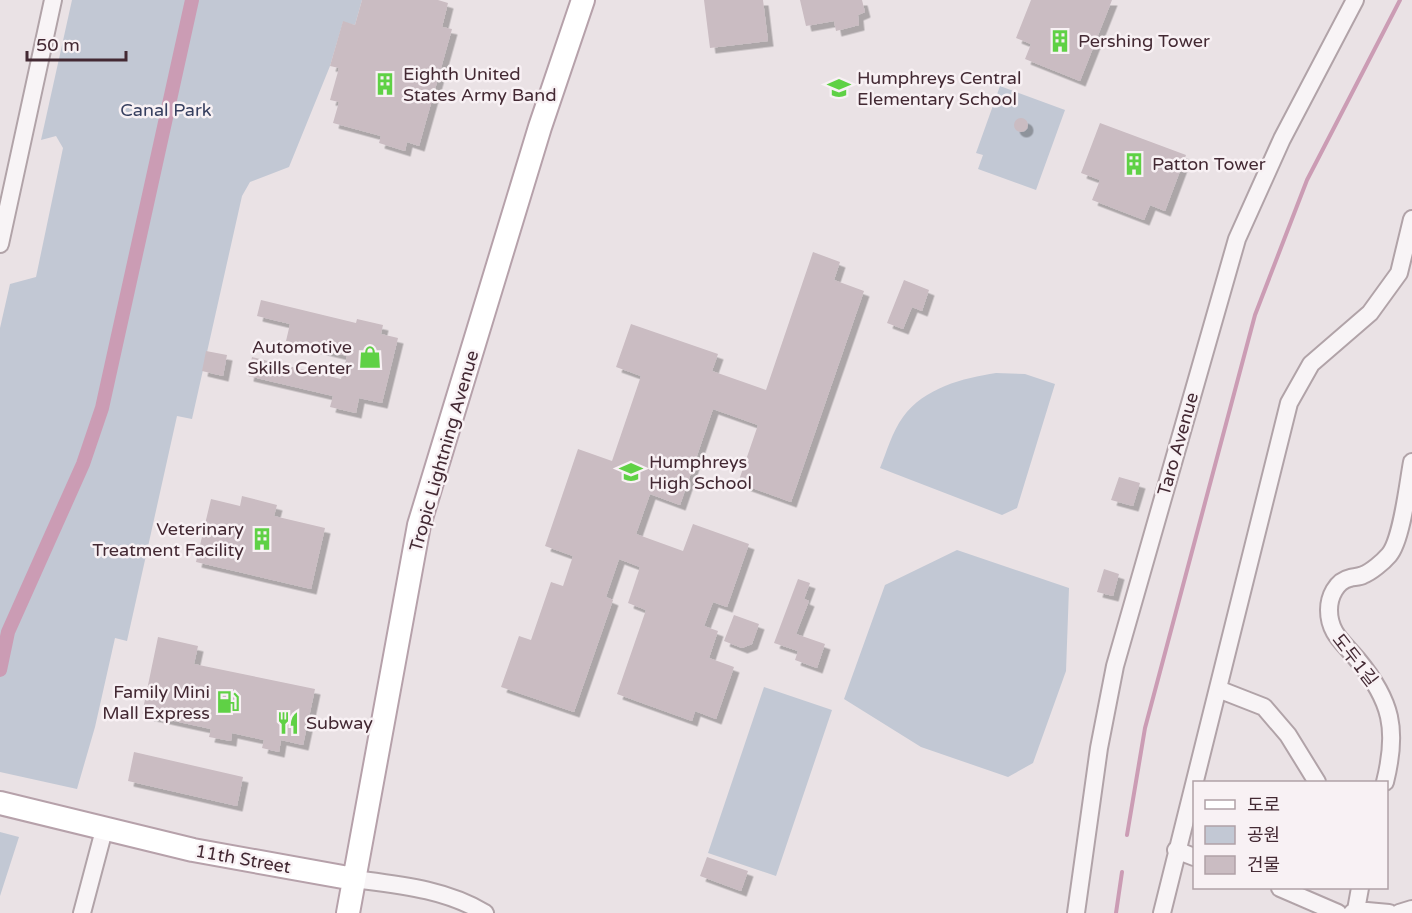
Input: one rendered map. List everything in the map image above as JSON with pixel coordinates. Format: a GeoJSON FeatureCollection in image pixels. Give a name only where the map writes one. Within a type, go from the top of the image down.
{"type":"FeatureCollection","features":[{"type":"Feature","properties":{"kind":"main road","name":"Tropic Lightning Avenue"},"geometry":{"type":"LineString","coordinates":[[348,913],[419,525],[540,127],[582,0]]}},
{"type":"Feature","properties":{"kind":"main road","name":"11th Street"},"geometry":{"type":"LineString","coordinates":[[0,803],[193,850],[354,879]]}},
{"type":"Feature","properties":{"kind":"street"},"geometry":{"type":"LineString","coordinates":[[0,244],[53,0]]}},
{"type":"Feature","properties":{"kind":"street","name":"Taro Avenue"},"geometry":{"type":"LineString","coordinates":[[1076,913],[1099,748],[1115,666],[1234,249],[1282,139],[1355,0]]}},
{"type":"Feature","properties":{"kind":"street"},"geometry":{"type":"LineString","coordinates":[[1194,781],[1289,403],[1311,364],[1370,313],[1405,276],[1412,219]]}},
{"type":"Feature","properties":{"kind":"street","name":"도두1길"},"geometry":{"type":"LineString","coordinates":[[1386,781],[1393,750],[1391,723],[1382,693],[1358,660],[1331,631],[1329,609],[1332,592],[1347,578],[1363,576],[1390,554],[1404,510],[1412,462]]}},
{"type":"Feature","properties":{"kind":"street"},"geometry":{"type":"LineString","coordinates":[[1218,689],[1264,707],[1288,735],[1316,781]]}},
{"type":"Feature","properties":{"kind":"street"},"geometry":{"type":"LineString","coordinates":[[1162,913],[1193,785]]}},
{"type":"Feature","properties":{"kind":"street"},"geometry":{"type":"LineString","coordinates":[[82,913],[104,830]]}},
{"type":"Feature","properties":{"kind":"street"},"geometry":{"type":"LineString","coordinates":[[1176,850],[1193,857]]}},
{"type":"Feature","properties":{"kind":"street","name":"11th Street"},"geometry":{"type":"LineString","coordinates":[[354,879],[417,887],[444,894],[485,913]]}},
{"type":"Feature","properties":{"kind":"street"},"geometry":{"type":"LineString","coordinates":[[1282,889],[1338,913]]}},
{"type":"Feature","properties":{"kind":"street"},"geometry":{"type":"LineString","coordinates":[[1360,889],[1354,911],[1389,913]]}},
{"type":"Feature","properties":{"kind":"street"},"geometry":{"type":"LineString","coordinates":[[1399,913],[1412,909]]}},
{"type":"Feature","properties":{"kind":"green space","name":"Canal Park"},"geometry":{"type":"Polygon","coordinates":[[[72,0],[362,0],[355,25],[343,22],[330,66],[289,167],[250,182],[242,196],[192,419],[177,416],[127,641],[115,638],[95,727],[77,789],[0,772],[0,328],[10,284],[36,277],[63,148],[56,136],[41,140],[72,0]]]}},
{"type":"Feature","properties":{"kind":"green space"},"geometry":{"type":"Polygon","coordinates":[[[1000,86],[1065,110],[1036,190],[978,169],[983,155],[976,153],[1000,86]]]}},
{"type":"Feature","properties":{"kind":"green space"},"geometry":{"type":"Polygon","coordinates":[[[996,373],[1025,374],[1055,384],[1017,508],[1002,515],[880,468],[899,423],[912,407],[945,386],[996,373]]]}},
{"type":"Feature","properties":{"kind":"green space"},"geometry":{"type":"Polygon","coordinates":[[[957,550],[1069,588],[1066,671],[1033,763],[1008,777],[921,747],[844,699],[885,585],[957,550]]]}},
{"type":"Feature","properties":{"kind":"green space"},"geometry":{"type":"Polygon","coordinates":[[[764,687],[832,710],[776,876],[708,853],[764,687]]]}},
{"type":"Feature","properties":{"kind":"green space"},"geometry":{"type":"Polygon","coordinates":[[[0,832],[19,837],[0,896],[0,832]]]}},
{"type":"Feature","properties":{"kind":"building","name":"Eighth United States Army Band"},"geometry":{"type":"Polygon","coordinates":[[[362,0],[438,0],[448,3],[442,27],[452,29],[419,146],[407,142],[405,151],[379,143],[381,136],[333,123],[339,102],[330,100],[339,68],[330,66],[343,21],[355,25],[362,0]]]}},
{"type":"Feature","properties":{"kind":"building"},"geometry":{"type":"Polygon","coordinates":[[[704,0],[763,0],[768,41],[710,48],[704,0]]]}},
{"type":"Feature","properties":{"kind":"building"},"geometry":{"type":"Polygon","coordinates":[[[800,0],[862,0],[865,12],[858,15],[859,25],[836,31],[834,21],[806,26],[800,0]]]}},
{"type":"Feature","properties":{"kind":"building","name":"Pershing Tower"},"geometry":{"type":"Polygon","coordinates":[[[1031,0],[1112,0],[1080,81],[1025,59],[1031,44],[1016,38],[1031,0]]]}},
{"type":"Feature","properties":{"kind":"building"},"geometry":{"type":"Polygon","coordinates":[[[1021,118],[1026,120],[1028,125],[1026,130],[1021,132],[1016,130],[1014,125],[1016,120],[1021,118]]]}},
{"type":"Feature","properties":{"kind":"building","name":"Patton Tower"},"geometry":{"type":"Polygon","coordinates":[[[1100,123],[1186,155],[1165,211],[1150,205],[1144,220],[1092,200],[1100,180],[1081,173],[1100,123]]]}},
{"type":"Feature","properties":{"kind":"building","name":"Humphreys High School"},"geometry":{"type":"Polygon","coordinates":[[[813,252],[840,262],[834,280],[864,291],[791,502],[738,483],[758,425],[713,409],[680,505],[650,494],[636,534],[683,551],[693,524],[749,544],[727,607],[713,602],[704,626],[718,631],[709,658],[734,667],[716,719],[695,711],[692,721],[617,694],[646,610],[628,603],[640,567],[619,559],[606,597],[613,600],[574,712],[501,687],[519,636],[531,640],[551,582],[563,586],[573,556],[545,546],[578,449],[612,461],[641,376],[616,367],[631,324],[718,354],[712,371],[766,390],[813,252]]]}},
{"type":"Feature","properties":{"kind":"building"},"geometry":{"type":"Polygon","coordinates":[[[904,280],[929,290],[922,311],[912,307],[903,329],[887,323],[904,280]]]}},
{"type":"Feature","properties":{"kind":"building","name":"Automotive Skills Center"},"geometry":{"type":"Polygon","coordinates":[[[261,300],[356,323],[357,319],[383,325],[381,334],[398,338],[382,403],[359,398],[356,413],[330,407],[333,396],[248,376],[252,357],[341,379],[347,356],[286,341],[290,324],[257,316],[261,300]]]}},
{"type":"Feature","properties":{"kind":"building"},"geometry":{"type":"Polygon","coordinates":[[[206,351],[227,355],[223,376],[202,371],[206,351]]]}},
{"type":"Feature","properties":{"kind":"building"},"geometry":{"type":"Polygon","coordinates":[[[1119,477],[1140,483],[1133,506],[1111,500],[1119,477]]]}},
{"type":"Feature","properties":{"kind":"building","name":"Veterinary Treatment Facility"},"geometry":{"type":"Polygon","coordinates":[[[242,496],[277,505],[274,516],[325,528],[311,589],[196,562],[211,499],[240,506],[242,496]]]}},
{"type":"Feature","properties":{"kind":"building"},"geometry":{"type":"Polygon","coordinates":[[[1104,569],[1119,574],[1113,596],[1097,592],[1104,569]]]}},
{"type":"Feature","properties":{"kind":"building"},"geometry":{"type":"Polygon","coordinates":[[[798,579],[810,583],[804,599],[809,601],[796,634],[825,644],[817,668],[795,660],[798,651],[774,643],[798,579]]]}},
{"type":"Feature","properties":{"kind":"building"},"geometry":{"type":"Polygon","coordinates":[[[734,615],[759,624],[752,644],[742,648],[724,641],[734,615]]]}},
{"type":"Feature","properties":{"kind":"building","name":"Family Mini Mall Express"},"geometry":{"type":"Polygon","coordinates":[[[158,637],[198,646],[194,664],[315,689],[303,745],[281,740],[279,752],[262,748],[264,740],[232,733],[231,741],[209,737],[211,729],[142,714],[158,637]]]}},
{"type":"Feature","properties":{"kind":"building"},"geometry":{"type":"Polygon","coordinates":[[[134,752],[243,777],[237,806],[128,781],[134,752]]]}},
{"type":"Feature","properties":{"kind":"building"},"geometry":{"type":"Polygon","coordinates":[[[707,857],[748,871],[741,891],[700,876],[707,857]]]}},
{"type":"Feature","properties":{"kind":"waterway"},"geometry":{"type":"LineString","coordinates":[[0,670],[8,632],[83,464],[102,408],[192,0]]}},
{"type":"Feature","properties":{"kind":"waterway"},"geometry":{"type":"LineString","coordinates":[[1127,835],[1145,728],[1255,315],[1307,180],[1400,0]]}},
{"type":"Feature","properties":{"kind":"waterway"},"geometry":{"type":"LineString","coordinates":[[1116,913],[1122,872]]}},
{"type":"Feature","properties":{"kind":"place","name":"Pershing Tower"},"geometry":{"type":"Point","coordinates":[1060,41]}},
{"type":"Feature","properties":{"kind":"place","name":"Eighth United States Army Band"},"geometry":{"type":"Point","coordinates":[385,84]}},
{"type":"Feature","properties":{"kind":"place","name":"Humphreys Central Elementary School"},"geometry":{"type":"Point","coordinates":[839,88]}},
{"type":"Feature","properties":{"kind":"place","name":"Patton Tower"},"geometry":{"type":"Point","coordinates":[1134,164]}},
{"type":"Feature","properties":{"kind":"place","name":"Automotive Skills Center"},"geometry":{"type":"Point","coordinates":[370,357]}},
{"type":"Feature","properties":{"kind":"place","name":"Humphreys High School"},"geometry":{"type":"Point","coordinates":[631,472]}},
{"type":"Feature","properties":{"kind":"place","name":"Veterinary Treatment Facility"},"geometry":{"type":"Point","coordinates":[262,539]}},
{"type":"Feature","properties":{"kind":"place","name":"Family Mini Mall Express"},"geometry":{"type":"Point","coordinates":[228,702]}},
{"type":"Feature","properties":{"kind":"place","name":"Subway"},"geometry":{"type":"Point","coordinates":[288,723]}}]}
